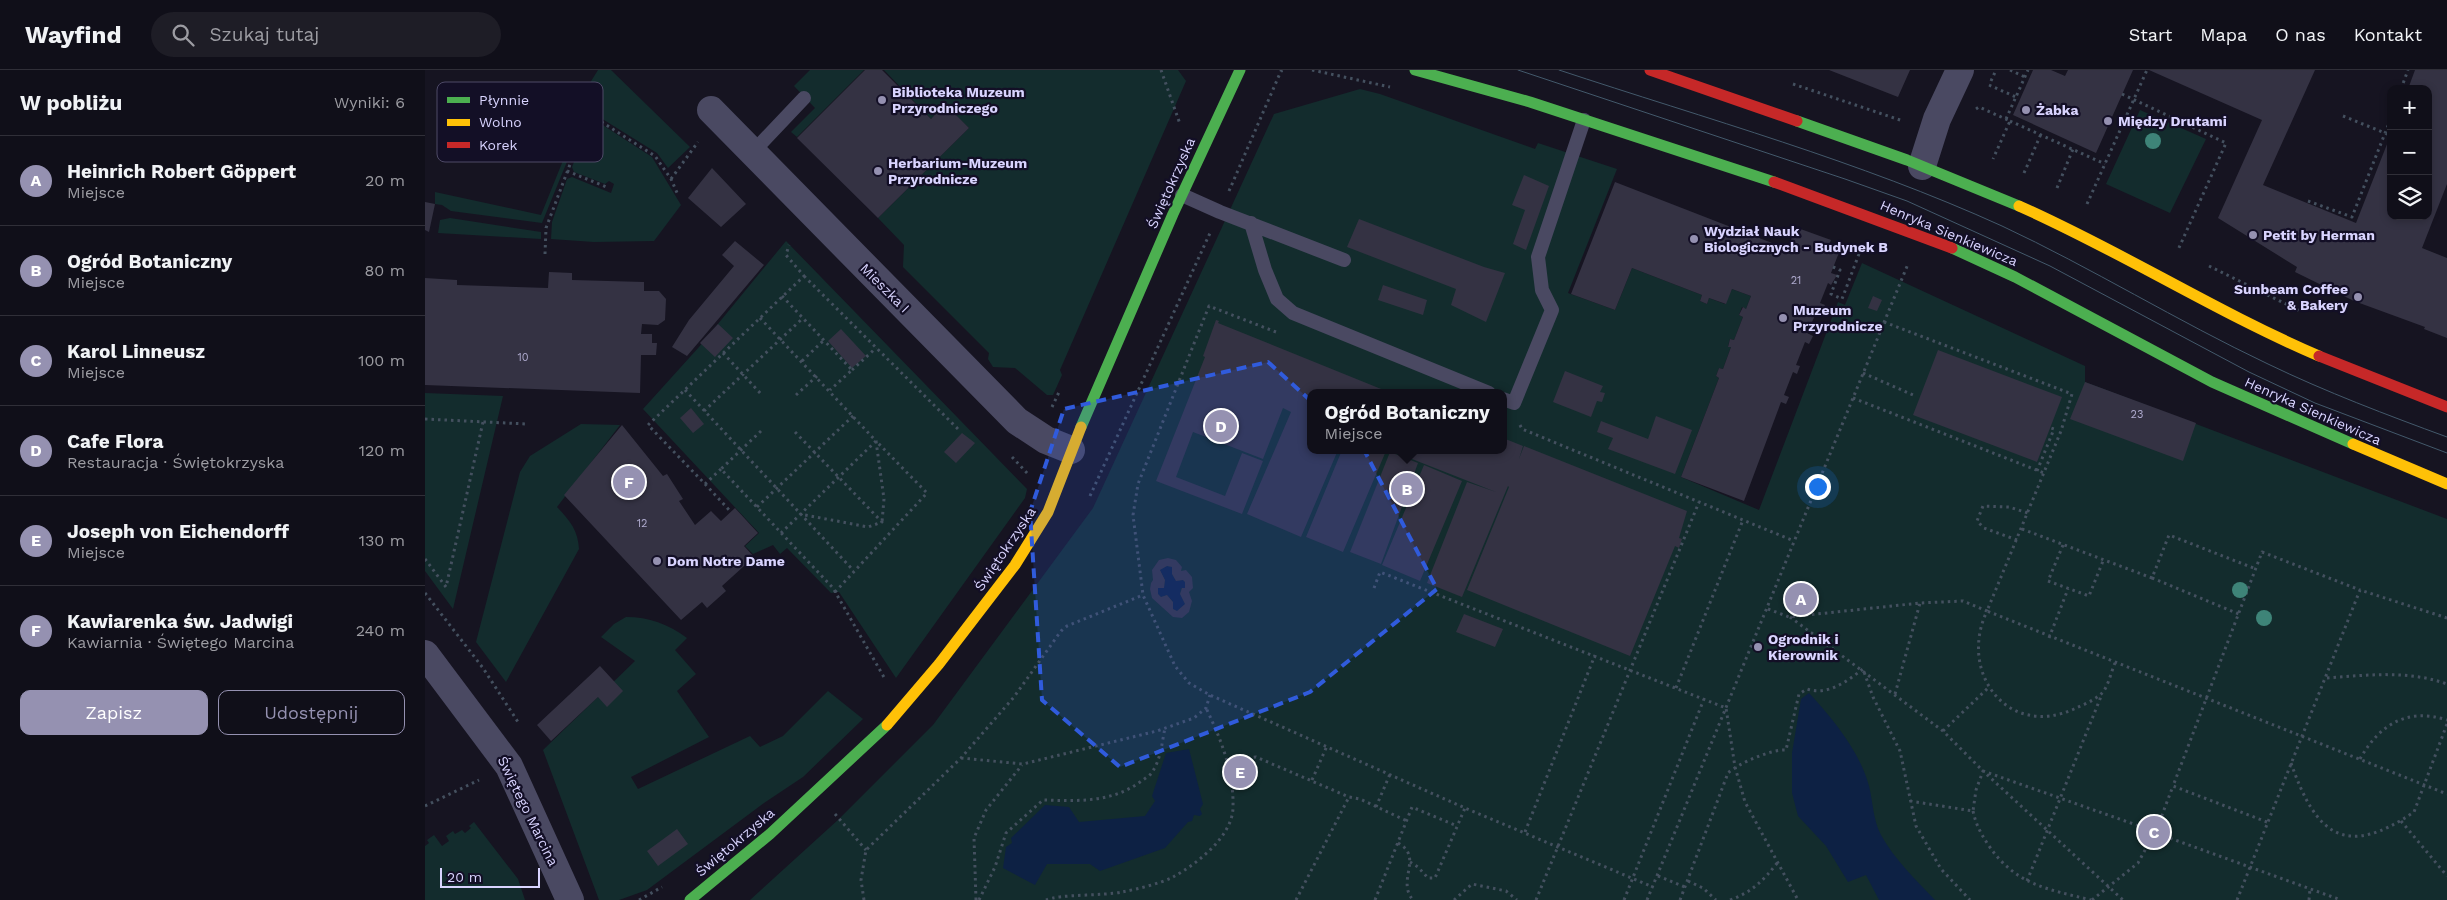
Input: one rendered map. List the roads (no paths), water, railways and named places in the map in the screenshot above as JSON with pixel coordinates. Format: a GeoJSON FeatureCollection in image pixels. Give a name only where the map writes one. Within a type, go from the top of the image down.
{"type":"FeatureCollection","features":[{"type":"Feature","properties":{"kind":"street","name":"Świętokrzyska"},"geometry":{"type":"LineString","coordinates":[[690,900],[770,834],[881,732],[939,664],[1020,558],[1048,512],[1071,450],[1182,194],[1240,70]]}},
{"type":"Feature","properties":{"kind":"street","name":"Henryka Sienkiewicza"},"geometry":{"type":"LineString","coordinates":[[1415,70],[1471,84],[1799,190],[1950,247],[2015,277],[2212,382],[2397,464],[2447,484]]}},
{"type":"Feature","properties":{"kind":"street"},"geometry":{"type":"LineString","coordinates":[[1650,70],[1923,166],[2058,224],[2257,328],[2393,388],[2447,407]]}},
{"type":"Feature","properties":{"kind":"street"},"geometry":{"type":"LineString","coordinates":[[1923,166],[1937,119],[1960,70]]}},
{"type":"Feature","properties":{"kind":"street","name":"Mieszka I"},"geometry":{"type":"LineString","coordinates":[[711,110],[751,154],[1017,421],[1045,440],[1071,450]]}},
{"type":"Feature","properties":{"kind":"street","name":"Świętego Marcina"},"geometry":{"type":"LineString","coordinates":[[425,654],[509,766],[570,900]]}},
{"type":"Feature","properties":{"kind":"lane"},"geometry":{"type":"LineString","coordinates":[[751,154],[804,98]]}},
{"type":"Feature","properties":{"kind":"lane"},"geometry":{"type":"LineString","coordinates":[[1508,401],[1552,310],[1542,290],[1538,257],[1584,120]]}},
{"type":"Feature","properties":{"kind":"lane"},"geometry":{"type":"LineString","coordinates":[[1182,194],[1220,212],[1344,260]]}},
{"type":"Feature","properties":{"kind":"lane"},"geometry":{"type":"LineString","coordinates":[[1251,223],[1265,270],[1277,299],[1293,313],[1479,389]]}},
{"type":"Feature","properties":{"kind":"water"},"geometry":{"type":"Polygon","coordinates":[[[1167,566],[1172,567],[1172,574],[1176,581],[1183,580],[1185,582],[1185,588],[1181,588],[1180,594],[1185,604],[1177,611],[1173,609],[1173,602],[1167,595],[1161,597],[1158,594],[1158,588],[1164,587],[1165,580],[1160,570],[1167,566]]]}},
{"type":"Feature","properties":{"kind":"water"},"geometry":{"type":"Polygon","coordinates":[[[1809,693],[1845,736],[1859,761],[1869,786],[1876,823],[1886,844],[1935,900],[1879,900],[1866,875],[1848,882],[1826,846],[1798,816],[1792,793],[1792,753],[1801,699],[1809,693]]]}},
{"type":"Feature","properties":{"kind":"water"},"geometry":{"type":"Polygon","coordinates":[[[1189,749],[1203,804],[1200,809],[1202,814],[1200,816],[1194,815],[1192,821],[1188,822],[1165,848],[1100,871],[1090,864],[1047,864],[1035,885],[1003,868],[1006,847],[1012,843],[1011,838],[1045,805],[1069,807],[1079,822],[1145,816],[1155,801],[1152,796],[1166,753],[1189,749]]]}},
{"type":"Feature","properties":{"kind":"tram line"},"geometry":{"type":"LineString","coordinates":[[1518,70],[1907,201],[2050,266],[2249,372],[2315,403],[2447,453]]}},
{"type":"Feature","properties":{"kind":"tram line"},"geometry":{"type":"LineString","coordinates":[[1559,70],[1838,161],[1948,203],[2036,242],[2268,364],[2334,394],[2447,437]]}},
{"type":"Feature","properties":{"kind":"place","name":"Biblioteka Muzeum Przyrodniczego"},"geometry":{"type":"Point","coordinates":[882,100]}},
{"type":"Feature","properties":{"kind":"place","name":"Żabka"},"geometry":{"type":"Point","coordinates":[2026,110]}},
{"type":"Feature","properties":{"kind":"place","name":"Między Drutami"},"geometry":{"type":"Point","coordinates":[2108,121]}},
{"type":"Feature","properties":{"kind":"place","name":"Herbarium-Muzeum Przyrodnicze"},"geometry":{"type":"Point","coordinates":[878,171]}},
{"type":"Feature","properties":{"kind":"place","name":"Petit by Herman"},"geometry":{"type":"Point","coordinates":[2253,235]}},
{"type":"Feature","properties":{"kind":"place","name":"Wydział Nauk Biologicznych - Budynek B"},"geometry":{"type":"Point","coordinates":[1694,239]}},
{"type":"Feature","properties":{"kind":"place","name":"Sunbeam Coffee & Bakery"},"geometry":{"type":"Point","coordinates":[2358,297]}},
{"type":"Feature","properties":{"kind":"place","name":"Muzeum Przyrodnicze"},"geometry":{"type":"Point","coordinates":[1783,318]}},
{"type":"Feature","properties":{"kind":"place","name":"Cafe Flora"},"geometry":{"type":"Point","coordinates":[1221,426]}},
{"type":"Feature","properties":{"kind":"place","name":"Kawiarenka św. Jadwigi"},"geometry":{"type":"Point","coordinates":[629,482]}},
{"type":"Feature","properties":{"kind":"place","name":"Ogród Botaniczny"},"geometry":{"type":"Point","coordinates":[1407,489]}},
{"type":"Feature","properties":{"kind":"place","name":"Dom Notre Dame"},"geometry":{"type":"Point","coordinates":[657,561]}},
{"type":"Feature","properties":{"kind":"place","name":"Heinrich Robert Göppert"},"geometry":{"type":"Point","coordinates":[1801,599]}},
{"type":"Feature","properties":{"kind":"place","name":"Ogrodnik i Kierownik"},"geometry":{"type":"Point","coordinates":[1758,647]}},
{"type":"Feature","properties":{"kind":"place","name":"Joseph von Eichendorff"},"geometry":{"type":"Point","coordinates":[1240,772]}},
{"type":"Feature","properties":{"kind":"place","name":"Karol Linneusz"},"geometry":{"type":"Point","coordinates":[2154,832]}}]}
